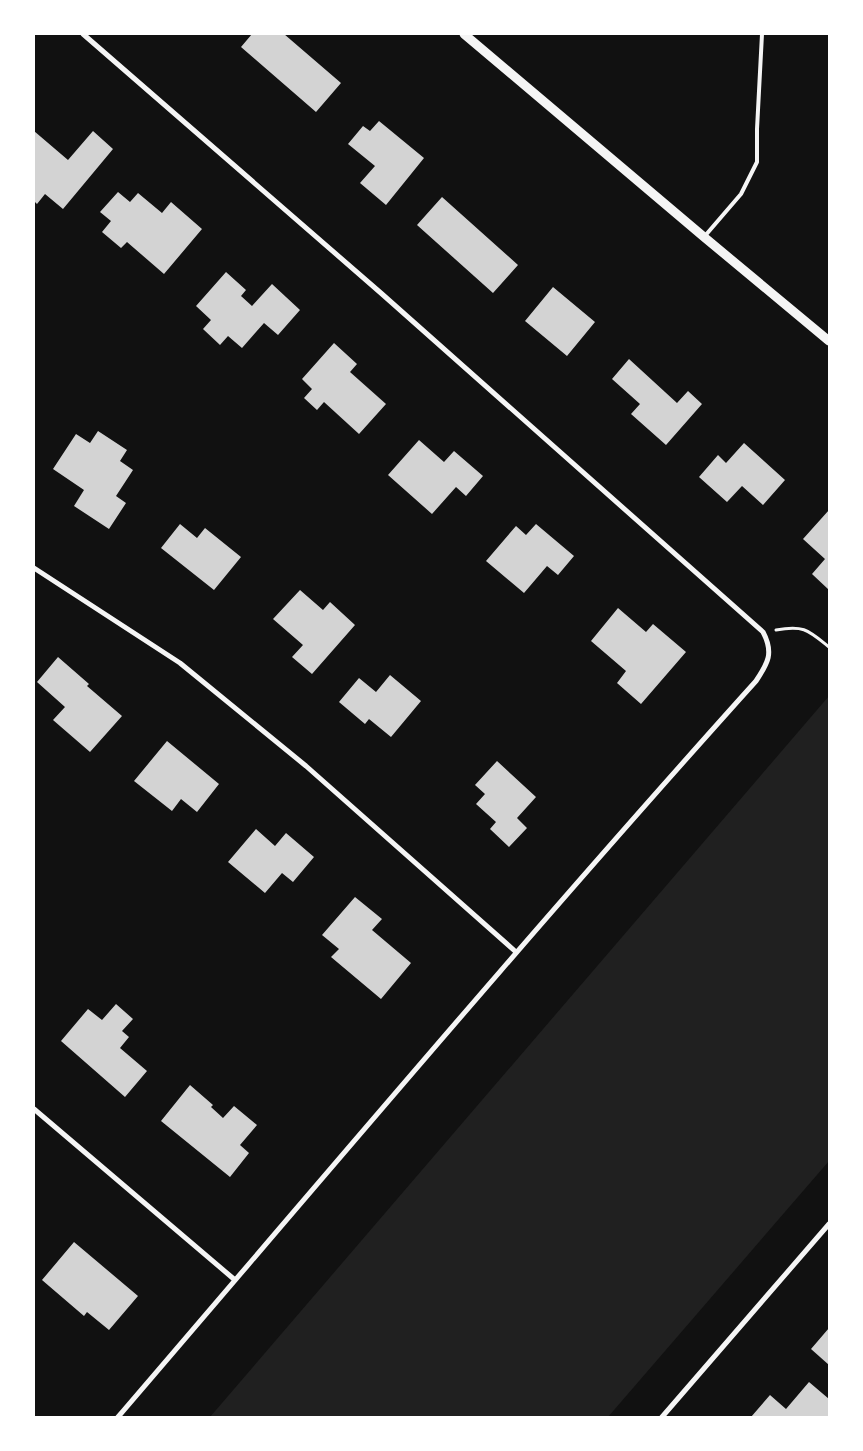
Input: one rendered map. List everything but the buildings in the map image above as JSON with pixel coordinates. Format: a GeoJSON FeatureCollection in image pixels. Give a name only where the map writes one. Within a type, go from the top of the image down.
{"type":"FeatureCollection","features":[{"type":"Feature","properties":{"kind":"street"},"geometry":{"type":"LineString","coordinates":[[83,34],[763,632],[768,642],[770,654],[766,665],[756,681],[638,811],[118,1417]]}},
{"type":"Feature","properties":{"kind":"street"},"geometry":{"type":"LineString","coordinates":[[464,34],[829,341]]}},
{"type":"Feature","properties":{"kind":"street"},"geometry":{"type":"LineString","coordinates":[[34,568],[180,663],[306,766],[516,952]]}},
{"type":"Feature","properties":{"kind":"street"},"geometry":{"type":"LineString","coordinates":[[34,1109],[235,1280]]}},
{"type":"Feature","properties":{"kind":"street"},"geometry":{"type":"LineString","coordinates":[[662,1417],[829,1224]]}},
{"type":"Feature","properties":{"kind":"lane"},"geometry":{"type":"LineString","coordinates":[[704,237],[741,194],[757,162],[762,34]]}},
{"type":"Feature","properties":{"kind":"path"},"geometry":{"type":"LineString","coordinates":[[763,632],[798,627],[817,637],[829,647]]}},
{"type":"Feature","properties":{"kind":"shaded area"},"geometry":{"type":"Polygon","coordinates":[[[829,696],[829,1161],[608,1417],[210,1417],[829,696]]]}}]}
